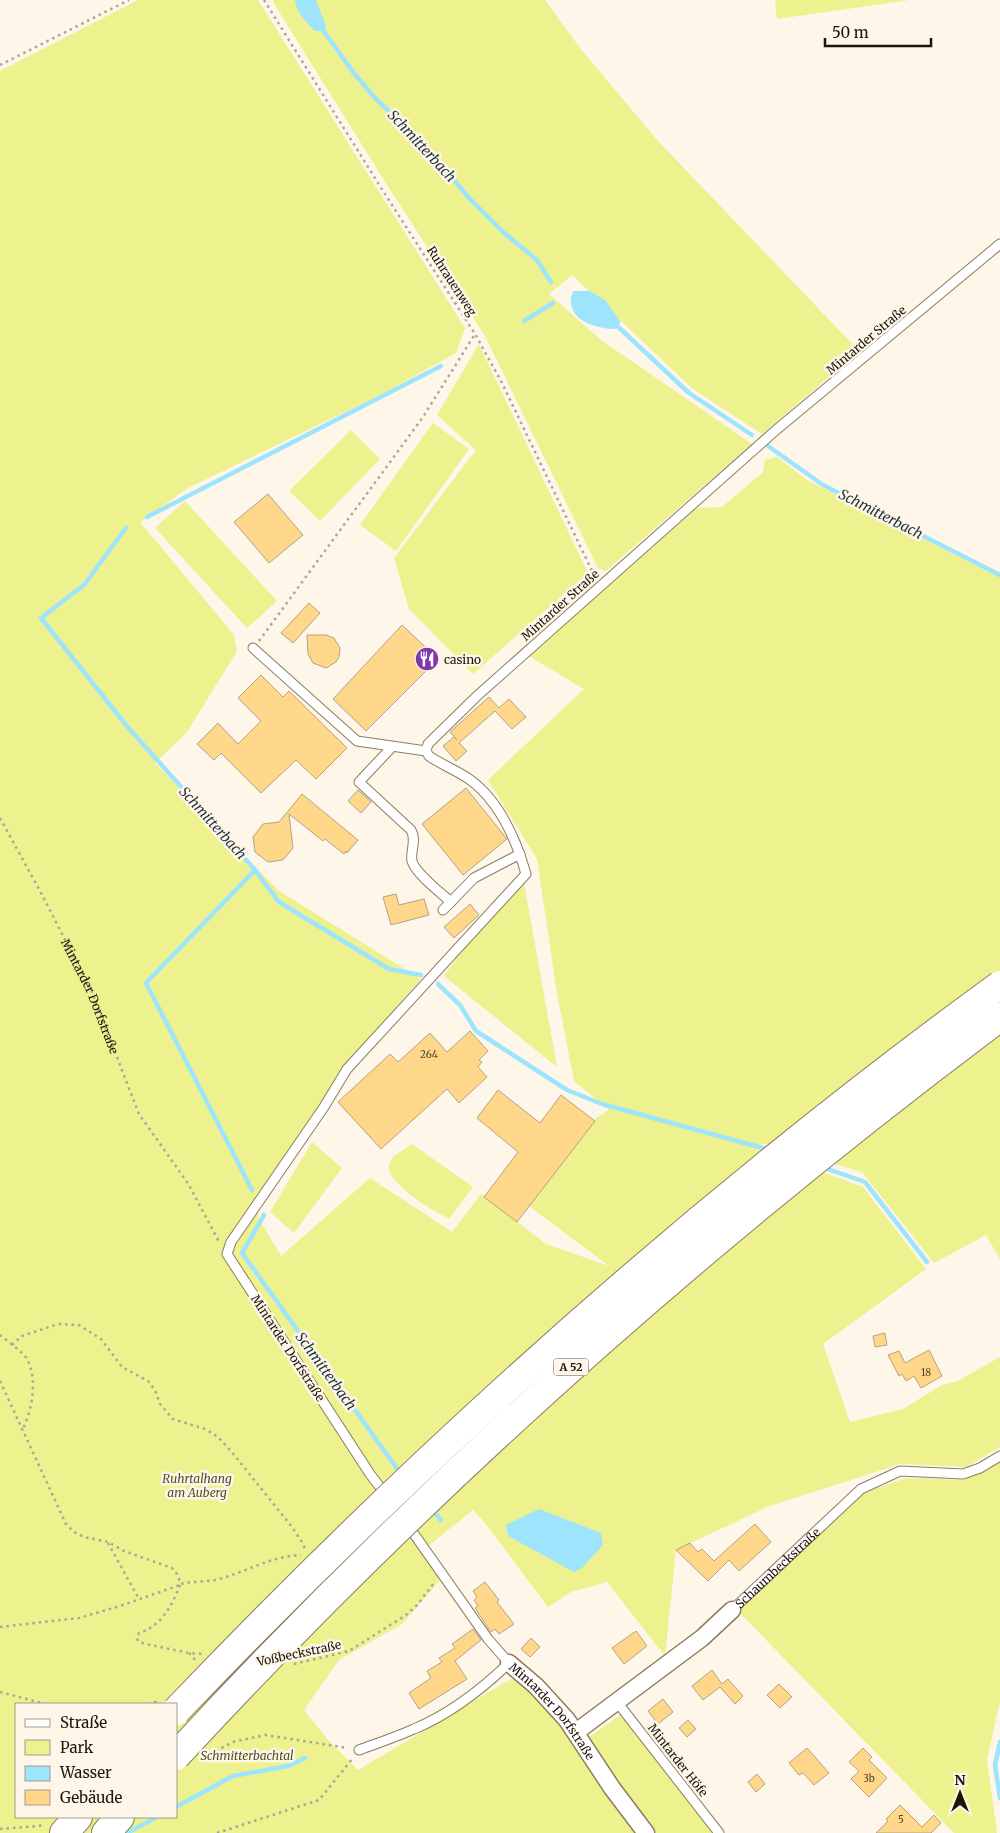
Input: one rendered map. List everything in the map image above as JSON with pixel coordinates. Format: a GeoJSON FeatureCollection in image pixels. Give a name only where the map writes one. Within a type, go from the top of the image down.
{"type":"FeatureCollection","features":[{"type":"Feature","properties":{"kind":"highway","name":"A 52"},"geometry":{"type":"LineString","coordinates":[[178,1709],[359,1527],[460,1431],[581,1322],[763,1168],[1000,985]]}},
{"type":"Feature","properties":{"kind":"highway","name":"A 52"},"geometry":{"type":"LineString","coordinates":[[189,1757],[269,1657],[385,1541],[584,1355],[765,1200],[876,1111],[1000,1017]]}},
{"type":"Feature","properties":{"kind":"highway"},"geometry":{"type":"LineString","coordinates":[[51,1830],[76,1818]]}},
{"type":"Feature","properties":{"kind":"highway"},"geometry":{"type":"LineString","coordinates":[[106,1833],[119,1818]]}},
{"type":"Feature","properties":{"kind":"street","name":"Schaumbeckstraße"},"geometry":{"type":"LineString","coordinates":[[576,1732],[702,1638],[732,1610]]}},
{"type":"Feature","properties":{"kind":"street","name":"Mintarder Dorfstraße"},"geometry":{"type":"LineString","coordinates":[[509,1663],[536,1686],[576,1732],[612,1788],[646,1833]]}},
{"type":"Feature","properties":{"kind":"lane","name":"Mintarder Straße"},"geometry":{"type":"LineString","coordinates":[[426,751],[430,742],[477,696],[776,430],[1000,244]]}},
{"type":"Feature","properties":{"kind":"lane"},"geometry":{"type":"LineString","coordinates":[[227,1254],[231,1242],[313,1123],[347,1069],[526,874],[520,854],[503,817],[480,788],[459,773],[430,758],[426,751],[357,741],[253,648]]}},
{"type":"Feature","properties":{"kind":"lane"},"geometry":{"type":"LineString","coordinates":[[392,747],[359,782],[411,830],[414,839],[412,860],[414,868],[451,902]]}},
{"type":"Feature","properties":{"kind":"lane"},"geometry":{"type":"LineString","coordinates":[[442,910],[474,878],[520,854]]}},
{"type":"Feature","properties":{"kind":"lane","name":"Mintarder Dorfstraße"},"geometry":{"type":"LineString","coordinates":[[227,1254],[370,1474],[442,1572],[488,1639],[509,1663]]}},
{"type":"Feature","properties":{"kind":"lane","name":"Schaumbeckstraße"},"geometry":{"type":"LineString","coordinates":[[732,1610],[861,1489],[900,1471],[963,1474],[980,1468],[1000,1456]]}},
{"type":"Feature","properties":{"kind":"lane"},"geometry":{"type":"LineString","coordinates":[[360,1750],[416,1729],[458,1706],[486,1685],[509,1663]]}},
{"type":"Feature","properties":{"kind":"lane","name":"Mintarder Höfe"},"geometry":{"type":"LineString","coordinates":[[617,1702],[719,1833]]}},
{"type":"Feature","properties":{"kind":"path"},"geometry":{"type":"LineString","coordinates":[[0,66],[129,0]]}},
{"type":"Feature","properties":{"kind":"path","name":"Ruhrauenweg"},"geometry":{"type":"LineString","coordinates":[[264,0],[383,191],[476,334],[501,381],[600,586]]}},
{"type":"Feature","properties":{"kind":"path"},"geometry":{"type":"LineString","coordinates":[[253,648],[423,417],[476,334]]}},
{"type":"Feature","properties":{"kind":"path","name":"Mintarder Dorfstraße"},"geometry":{"type":"LineString","coordinates":[[0,818],[58,924],[90,990],[139,1114],[189,1185],[213,1233],[227,1254]]}},
{"type":"Feature","properties":{"kind":"path"},"geometry":{"type":"LineString","coordinates":[[0,1627],[79,1618],[181,1584],[192,1581],[215,1580],[262,1562],[294,1555],[308,1555],[292,1527],[231,1451],[218,1438],[205,1429],[174,1419],[160,1404],[155,1390],[148,1380],[122,1367],[101,1339],[79,1325],[58,1324],[22,1336],[12,1345]]}},
{"type":"Feature","properties":{"kind":"path"},"geometry":{"type":"LineString","coordinates":[[0,1335],[27,1358],[33,1382],[30,1413],[23,1429]]}},
{"type":"Feature","properties":{"kind":"path"},"geometry":{"type":"LineString","coordinates":[[0,1381],[66,1524],[84,1538],[108,1542],[124,1552],[172,1568],[181,1584]]}},
{"type":"Feature","properties":{"kind":"path"},"geometry":{"type":"LineString","coordinates":[[108,1542],[139,1599]]}},
{"type":"Feature","properties":{"kind":"path","name":"Voßbeckstraße"},"geometry":{"type":"LineString","coordinates":[[286,1665],[349,1651],[406,1616],[418,1605],[442,1572]]}},
{"type":"Feature","properties":{"kind":"path"},"geometry":{"type":"LineString","coordinates":[[181,1584],[160,1621],[154,1627],[140,1633],[137,1639],[146,1644],[189,1653],[208,1654]]}},
{"type":"Feature","properties":{"kind":"path"},"geometry":{"type":"LineString","coordinates":[[0,1692],[42,1703]]}},
{"type":"Feature","properties":{"kind":"path"},"geometry":{"type":"LineString","coordinates":[[189,1757],[233,1742],[265,1735],[360,1750]]}},
{"type":"Feature","properties":{"kind":"path"},"geometry":{"type":"LineString","coordinates":[[217,1833],[319,1800],[360,1750]]}},
{"type":"Feature","properties":{"kind":"path"},"geometry":{"type":"LineString","coordinates":[[0,1829],[51,1830]]}},
{"type":"Feature","properties":{"kind":"green space"},"geometry":{"type":"Polygon","coordinates":[[[138,0],[258,0],[465,328],[456,353],[382,394],[188,488],[140,522],[234,635],[237,651],[187,732],[155,763],[279,891],[421,979],[346,1064],[279,1168],[256,1195],[258,1196],[258,1217],[281,1256],[370,1178],[452,1232],[481,1194],[546,1244],[609,1266],[529,1206],[596,1118],[609,1110],[574,1081],[557,993],[537,859],[488,780],[584,689],[529,656],[697,508],[722,507],[763,472],[765,460],[777,457],[807,480],[1000,577],[1000,1259],[986,1235],[934,1263],[862,1172],[764,1143],[757,1148],[863,1187],[926,1269],[823,1344],[850,1422],[903,1409],[942,1385],[958,1381],[1000,1357],[1000,1447],[966,1467],[900,1464],[767,1507],[676,1550],[665,1656],[607,1582],[571,1592],[548,1607],[485,1523],[473,1510],[423,1550],[442,1578],[402,1624],[339,1660],[304,1710],[328,1740],[358,1770],[511,1679],[520,1681],[579,1744],[620,1715],[716,1833],[0,1833],[0,71],[138,0]]]}},
{"type":"Feature","properties":{"kind":"green space"},"geometry":{"type":"Polygon","coordinates":[[[273,0],[545,0],[580,48],[658,141],[859,351],[762,434],[693,389],[572,275],[549,294],[601,340],[752,444],[606,571],[598,568],[485,336],[389,188],[273,0]]]}},
{"type":"Feature","properties":{"kind":"green space"},"geometry":{"type":"Polygon","coordinates":[[[775,0],[910,0],[777,19],[775,0]]]}},
{"type":"Feature","properties":{"kind":"green space"},"geometry":{"type":"Polygon","coordinates":[[[479,344],[588,573],[473,674],[409,609],[394,558],[476,450],[437,415],[479,344]]]}},
{"type":"Feature","properties":{"kind":"green space"},"geometry":{"type":"Polygon","coordinates":[[[433,423],[469,449],[396,551],[360,525],[433,423]]]}},
{"type":"Feature","properties":{"kind":"green space"},"geometry":{"type":"Polygon","coordinates":[[[351,430],[380,459],[320,521],[289,491],[351,430]]]}},
{"type":"Feature","properties":{"kind":"green space"},"geometry":{"type":"Polygon","coordinates":[[[185,501],[277,601],[247,628],[155,528],[185,501]]]}},
{"type":"Feature","properties":{"kind":"green space"},"geometry":{"type":"Polygon","coordinates":[[[524,883],[557,1067],[444,976],[461,952],[524,883]]]}},
{"type":"Feature","properties":{"kind":"green space"},"geometry":{"type":"Polygon","coordinates":[[[312,1142],[342,1168],[294,1233],[270,1212],[312,1142]]]}},
{"type":"Feature","properties":{"kind":"green space"},"geometry":{"type":"Polygon","coordinates":[[[412,1144],[473,1187],[449,1219],[414,1197],[397,1183],[391,1175],[388,1167],[393,1157],[412,1144]]]}},
{"type":"Feature","properties":{"kind":"green space"},"geometry":{"type":"Polygon","coordinates":[[[1000,1461],[1000,1702],[987,1759],[997,1833],[954,1833],[737,1610],[863,1493],[906,1478],[964,1480],[1000,1461]]]}},
{"type":"Feature","properties":{"kind":"water"},"geometry":{"type":"Polygon","coordinates":[[[295,0],[316,0],[326,26],[323,31],[315,31],[300,13],[295,0]]]}},
{"type":"Feature","properties":{"kind":"water"},"geometry":{"type":"Polygon","coordinates":[[[573,291],[590,291],[605,300],[621,322],[615,329],[609,329],[594,326],[581,320],[573,310],[571,300],[573,291]]]}},
{"type":"Feature","properties":{"kind":"water"},"geometry":{"type":"Polygon","coordinates":[[[539,1509],[601,1533],[603,1545],[582,1568],[574,1572],[508,1536],[506,1525],[539,1509]]]}},
{"type":"Feature","properties":{"kind":"building"},"geometry":{"type":"Polygon","coordinates":[[[268,494],[303,535],[269,563],[234,522],[268,494]]]}},
{"type":"Feature","properties":{"kind":"building"},"geometry":{"type":"Polygon","coordinates":[[[309,603],[320,613],[293,643],[281,633],[309,603]]]}},
{"type":"Feature","properties":{"kind":"building"},"geometry":{"type":"Polygon","coordinates":[[[402,625],[438,659],[366,731],[333,699],[402,625]]]}},
{"type":"Feature","properties":{"kind":"building"},"geometry":{"type":"Polygon","coordinates":[[[307,635],[326,635],[334,638],[340,648],[339,657],[336,662],[326,668],[313,663],[308,654],[307,635]]]}},
{"type":"Feature","properties":{"kind":"building"},"geometry":{"type":"Polygon","coordinates":[[[261,675],[283,697],[289,691],[347,748],[316,779],[296,760],[261,793],[221,753],[214,760],[197,744],[218,723],[238,744],[261,721],[238,698],[261,675]]]}},
{"type":"Feature","properties":{"kind":"building"},"geometry":{"type":"Polygon","coordinates":[[[489,697],[499,708],[509,699],[526,717],[512,729],[495,711],[459,743],[467,751],[456,761],[443,746],[454,737],[457,740],[450,732],[489,697]]]}},
{"type":"Feature","properties":{"kind":"building"},"geometry":{"type":"Polygon","coordinates":[[[466,788],[507,839],[463,875],[422,824],[466,788]]]}},
{"type":"Feature","properties":{"kind":"building"},"geometry":{"type":"Polygon","coordinates":[[[358,790],[371,802],[361,813],[348,801],[358,790]]]}},
{"type":"Feature","properties":{"kind":"building"},"geometry":{"type":"Polygon","coordinates":[[[302,794],[358,840],[344,854],[325,839],[323,841],[289,814],[293,848],[283,860],[268,862],[255,852],[253,837],[263,824],[279,822],[302,794]]]}},
{"type":"Feature","properties":{"kind":"building"},"geometry":{"type":"Polygon","coordinates":[[[396,894],[399,905],[424,899],[429,915],[391,925],[383,897],[396,894]]]}},
{"type":"Feature","properties":{"kind":"building"},"geometry":{"type":"Polygon","coordinates":[[[470,904],[479,915],[454,938],[444,927],[470,904]]]}},
{"type":"Feature","properties":{"kind":"building"},"geometry":{"type":"Polygon","coordinates":[[[470,1031],[488,1051],[479,1060],[482,1062],[478,1067],[487,1077],[459,1103],[447,1089],[381,1149],[338,1102],[390,1054],[398,1062],[430,1033],[447,1052],[470,1031]]]}},
{"type":"Feature","properties":{"kind":"building"},"geometry":{"type":"Polygon","coordinates":[[[498,1090],[540,1123],[561,1095],[595,1121],[517,1222],[484,1197],[518,1152],[477,1118],[498,1090]]]}},
{"type":"Feature","properties":{"kind":"building"},"geometry":{"type":"Polygon","coordinates":[[[885,1333],[887,1345],[875,1347],[873,1336],[885,1333]]]}},
{"type":"Feature","properties":{"kind":"building"},"geometry":{"type":"Polygon","coordinates":[[[929,1350],[942,1376],[921,1388],[914,1376],[906,1381],[902,1374],[899,1376],[888,1355],[899,1351],[905,1363],[929,1350]]]}},
{"type":"Feature","properties":{"kind":"building"},"geometry":{"type":"Polygon","coordinates":[[[755,1524],[771,1542],[739,1571],[729,1560],[708,1581],[676,1550],[690,1543],[698,1552],[702,1549],[714,1561],[755,1524]]]}},
{"type":"Feature","properties":{"kind":"building"},"geometry":{"type":"Polygon","coordinates":[[[485,1582],[514,1624],[499,1634],[495,1629],[491,1632],[475,1608],[478,1606],[474,1600],[477,1597],[473,1591],[485,1582]]]}},
{"type":"Feature","properties":{"kind":"building"},"geometry":{"type":"Polygon","coordinates":[[[473,1629],[481,1640],[455,1661],[467,1679],[419,1709],[409,1693],[431,1678],[427,1671],[442,1662],[439,1658],[455,1648],[452,1644],[473,1629]]]}},
{"type":"Feature","properties":{"kind":"building"},"geometry":{"type":"Polygon","coordinates":[[[636,1631],[647,1646],[624,1664],[612,1648],[636,1631]]]}},
{"type":"Feature","properties":{"kind":"building"},"geometry":{"type":"Polygon","coordinates":[[[531,1638],[540,1647],[530,1657],[521,1649],[531,1638]]]}},
{"type":"Feature","properties":{"kind":"building"},"geometry":{"type":"Polygon","coordinates":[[[712,1670],[722,1684],[728,1679],[743,1696],[735,1704],[720,1687],[703,1700],[692,1686],[712,1670]]]}},
{"type":"Feature","properties":{"kind":"building"},"geometry":{"type":"Polygon","coordinates":[[[779,1684],[792,1697],[780,1708],[767,1695],[779,1684]]]}},
{"type":"Feature","properties":{"kind":"building"},"geometry":{"type":"Polygon","coordinates":[[[663,1699],[673,1712],[658,1724],[648,1711],[663,1699]]]}},
{"type":"Feature","properties":{"kind":"building"},"geometry":{"type":"Polygon","coordinates":[[[688,1720],[696,1729],[687,1737],[679,1728],[688,1720]]]}},
{"type":"Feature","properties":{"kind":"building"},"geometry":{"type":"Polygon","coordinates":[[[807,1748],[829,1773],[814,1785],[803,1773],[799,1775],[789,1763],[807,1748]]]}},
{"type":"Feature","properties":{"kind":"building"},"geometry":{"type":"Polygon","coordinates":[[[863,1748],[872,1757],[869,1760],[887,1778],[869,1797],[851,1779],[859,1771],[849,1762],[863,1748]]]}},
{"type":"Feature","properties":{"kind":"building"},"geometry":{"type":"Polygon","coordinates":[[[757,1774],[765,1784],[756,1792],[748,1782],[757,1774]]]}},
{"type":"Feature","properties":{"kind":"building"},"geometry":{"type":"Polygon","coordinates":[[[900,1805],[922,1827],[934,1815],[941,1823],[931,1833],[876,1833],[888,1821],[886,1819],[900,1805]]]}},
{"type":"Feature","properties":{"kind":"waterway","name":"Schmitterbach"},"geometry":{"type":"LineString","coordinates":[[320,26],[353,72],[375,98],[424,144],[469,198],[504,233],[537,260],[551,282]]}},
{"type":"Feature","properties":{"kind":"waterway","name":"Schmitterbach"},"geometry":{"type":"LineString","coordinates":[[524,321],[553,303]]}},
{"type":"Feature","properties":{"kind":"waterway"},"geometry":{"type":"LineString","coordinates":[[614,323],[689,393],[752,435]]}},
{"type":"Feature","properties":{"kind":"waterway","name":"Schmitterbach"},"geometry":{"type":"LineString","coordinates":[[147,517],[441,366]]}},
{"type":"Feature","properties":{"kind":"waterway","name":"Schmitterbach"},"geometry":{"type":"LineString","coordinates":[[768,446],[823,485],[1000,575]]}},
{"type":"Feature","properties":{"kind":"waterway","name":"Schmitterbach"},"geometry":{"type":"LineString","coordinates":[[126,528],[84,585],[41,618],[126,725],[255,870],[146,983],[252,1190]]}},
{"type":"Feature","properties":{"kind":"waterway"},"geometry":{"type":"LineString","coordinates":[[255,870],[279,902],[389,969],[421,975]]}},
{"type":"Feature","properties":{"kind":"waterway"},"geometry":{"type":"LineString","coordinates":[[438,984],[460,1005],[476,1031],[567,1090],[602,1104],[770,1150]]}},
{"type":"Feature","properties":{"kind":"waterway"},"geometry":{"type":"LineString","coordinates":[[822,1167],[865,1182],[927,1262]]}},
{"type":"Feature","properties":{"kind":"waterway","name":"Schmitterbach"},"geometry":{"type":"LineString","coordinates":[[264,1215],[242,1253],[401,1474]]}},
{"type":"Feature","properties":{"kind":"waterway","name":"Schmitterbach"},"geometry":{"type":"LineString","coordinates":[[432,1510],[441,1520]]}},
{"type":"Feature","properties":{"kind":"waterway"},"geometry":{"type":"LineString","coordinates":[[1000,1742],[995,1765],[1000,1798]]}},
{"type":"Feature","properties":{"kind":"waterway","name":"Schmitterbach"},"geometry":{"type":"LineString","coordinates":[[178,1806],[233,1776],[288,1766],[305,1758]]}},
{"type":"Feature","properties":{"kind":"waterway","name":"Schmitterbach"},"geometry":{"type":"LineString","coordinates":[[127,1833],[155,1818]]}},
{"type":"Feature","properties":{"kind":"place","name":"casino"},"geometry":{"type":"Point","coordinates":[427,659]}},
{"type":"Feature","properties":{"kind":"park label","name":"Ruhrtalhang am Auberg"},"geometry":{"type":"Point","coordinates":[197,1485]}},
{"type":"Feature","properties":{"kind":"park label","name":"Schmitterbachtal"},"geometry":{"type":"Point","coordinates":[247,1755]}}]}
